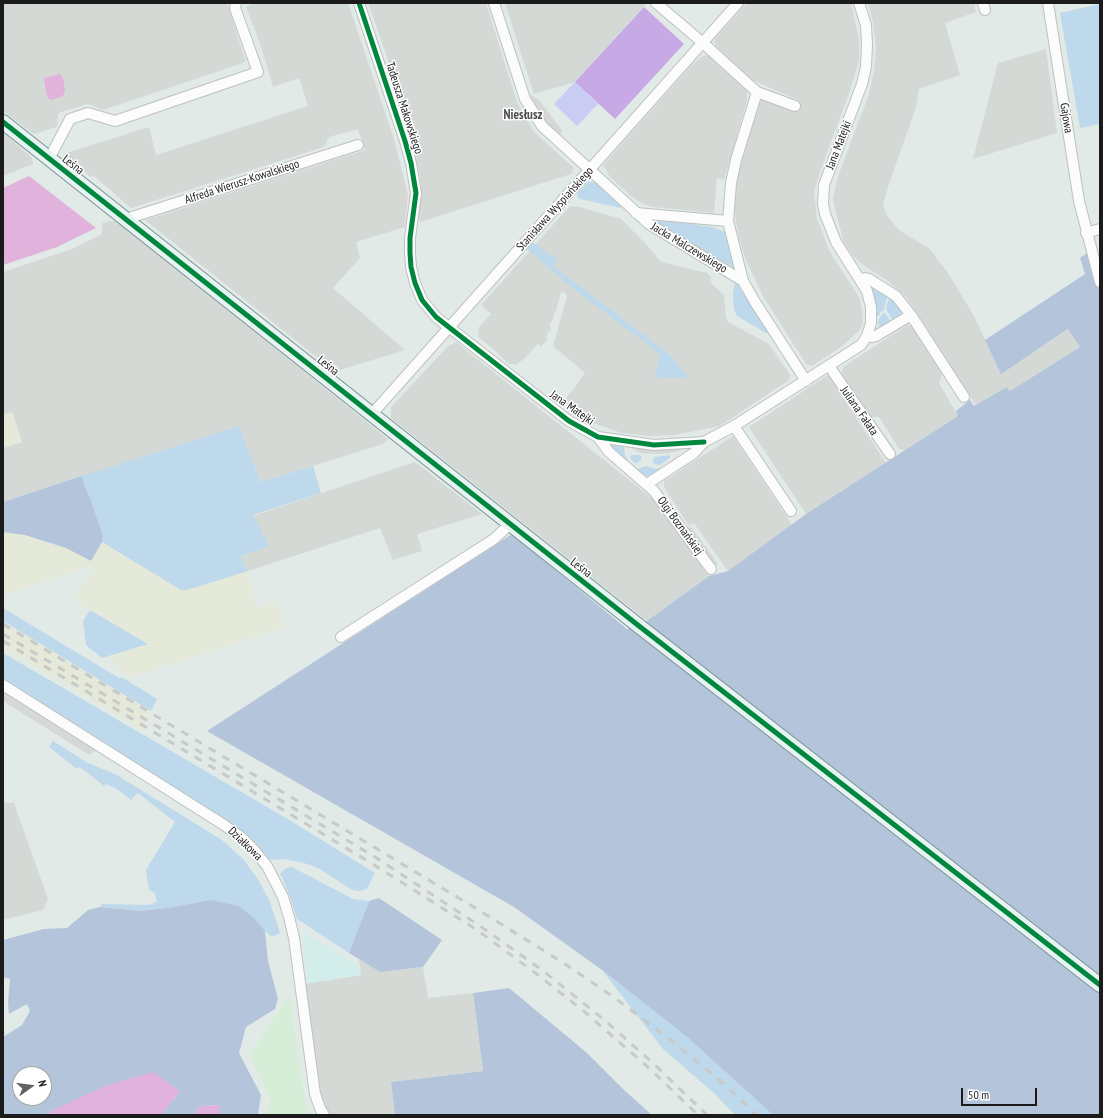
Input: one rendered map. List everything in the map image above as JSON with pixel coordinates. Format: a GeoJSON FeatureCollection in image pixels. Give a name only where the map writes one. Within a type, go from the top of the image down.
{"type":"FeatureCollection","features":[{"type":"Feature","properties":{"kind":"street"},"geometry":{"type":"LineString","coordinates":[[50,160],[70,119],[88,113],[115,121],[258,72],[235,8],[236,3]]}},
{"type":"Feature","properties":{"kind":"street","name":"Tadeusza Makowskiego"},"geometry":{"type":"LineString","coordinates":[[359,3],[411,163],[416,193],[410,238],[410,253],[415,283],[422,300],[436,317],[450,328]]}},
{"type":"Feature","properties":{"kind":"street","name":"Jacka Malczewskiego"},"geometry":{"type":"LineString","coordinates":[[494,3],[525,99],[542,126],[589,171],[649,224],[743,281]]}},
{"type":"Feature","properties":{"kind":"street"},"geometry":{"type":"LineString","coordinates":[[656,3],[757,92],[795,106]]}},
{"type":"Feature","properties":{"kind":"street","name":"Stanisława Wyspiańskiego"},"geometry":{"type":"LineString","coordinates":[[372,414],[738,3]]}},
{"type":"Feature","properties":{"kind":"street","name":"Jana Matejki"},"geometry":{"type":"LineString","coordinates":[[450,328],[569,421],[598,438],[610,452],[647,484],[694,453],[704,442],[734,426],[861,345],[867,336],[871,323],[867,291],[836,242],[825,214],[823,204],[824,185],[862,84],[864,73],[867,45],[866,25],[859,3]]}},
{"type":"Feature","properties":{"kind":"street","name":"Gajowa"},"geometry":{"type":"LineString","coordinates":[[1048,3],[1079,201],[1086,233],[1100,282]]}},
{"type":"Feature","properties":{"kind":"street","name":"Jacka Malczewskiego"},"geometry":{"type":"LineString","coordinates":[[757,92],[736,160],[731,183],[728,221],[743,281],[754,302],[806,381]]}},
{"type":"Feature","properties":{"kind":"street","name":"Leśna"},"geometry":{"type":"LineString","coordinates":[[3,122],[639,626],[1100,985]]}},
{"type":"Feature","properties":{"kind":"street","name":"Alfreda Wierusz-Kowalskiego"},"geometry":{"type":"LineString","coordinates":[[126,219],[358,145]]}},
{"type":"Feature","properties":{"kind":"street","name":"Jacka Malczewskiego"},"geometry":{"type":"LineString","coordinates":[[636,213],[728,221]]}},
{"type":"Feature","properties":{"kind":"street"},"geometry":{"type":"LineString","coordinates":[[1086,233],[1100,229]]}},
{"type":"Feature","properties":{"kind":"street"},"geometry":{"type":"LineString","coordinates":[[861,280],[865,278],[869,279],[896,296],[911,315],[964,397]]}},
{"type":"Feature","properties":{"kind":"street","name":"Jana Matejki"},"geometry":{"type":"LineString","coordinates":[[867,336],[876,336],[911,315]]}},
{"type":"Feature","properties":{"kind":"street","name":"Juliana Fałata"},"geometry":{"type":"LineString","coordinates":[[829,366],[890,454]]}},
{"type":"Feature","properties":{"kind":"street"},"geometry":{"type":"LineString","coordinates":[[734,426],[791,511]]}},
{"type":"Feature","properties":{"kind":"street","name":"Jana Matejki"},"geometry":{"type":"LineString","coordinates":[[598,438],[654,445],[704,442]]}},
{"type":"Feature","properties":{"kind":"street","name":"Olgi Boznańskiej"},"geometry":{"type":"LineString","coordinates":[[647,484],[654,491],[711,568]]}},
{"type":"Feature","properties":{"kind":"street"},"geometry":{"type":"LineString","coordinates":[[341,637],[494,539],[510,524]]}},
{"type":"Feature","properties":{"kind":"street","name":"Działkowa"},"geometry":{"type":"LineString","coordinates":[[3,685],[224,825],[241,837],[267,866],[283,897],[294,938],[315,1094],[324,1115]]}},
{"type":"Feature","properties":{"kind":"shaded area"},"geometry":{"type":"Polygon","coordinates":[[[3,3],[227,3],[246,62],[103,110],[88,104],[58,113],[57,127],[34,134],[3,111],[3,3]]]}},
{"type":"Feature","properties":{"kind":"shaded area"},"geometry":{"type":"Polygon","coordinates":[[[253,3],[348,3],[394,139],[408,195],[405,227],[356,242],[360,258],[333,288],[405,350],[340,370],[336,364],[329,367],[145,220],[365,150],[358,129],[329,137],[324,147],[131,208],[94,176],[91,177],[63,154],[149,127],[156,155],[308,106],[299,78],[273,87],[261,46],[246,7],[253,3]]]}},
{"type":"Feature","properties":{"kind":"shaded area"},"geometry":{"type":"Polygon","coordinates":[[[368,3],[486,3],[517,102],[534,132],[574,168],[571,174],[420,222],[418,216],[420,191],[422,190],[412,134],[368,3]]]}},
{"type":"Feature","properties":{"kind":"shaded area"},"geometry":{"type":"Polygon","coordinates":[[[505,3],[647,3],[575,82],[534,94],[505,3]]]}},
{"type":"Feature","properties":{"kind":"shaded area"},"geometry":{"type":"Polygon","coordinates":[[[747,3],[851,3],[859,39],[859,60],[850,91],[814,192],[817,218],[830,252],[859,297],[862,309],[863,324],[859,331],[841,347],[812,366],[806,364],[763,296],[746,260],[739,239],[734,209],[738,175],[758,104],[762,98],[793,112],[798,100],[752,80],[716,46],[714,40],[747,3]]]}},
{"type":"Feature","properties":{"kind":"shaded area"},"geometry":{"type":"Polygon","coordinates":[[[868,3],[974,3],[976,12],[945,23],[960,75],[919,89],[916,107],[883,205],[888,217],[899,230],[930,249],[950,276],[974,316],[1001,373],[1069,329],[1080,347],[1010,391],[1007,387],[976,405],[907,298],[888,281],[863,265],[853,256],[844,243],[833,198],[837,179],[869,94],[874,71],[876,48],[873,22],[868,3]]]}},
{"type":"Feature","properties":{"kind":"shaded area"},"geometry":{"type":"Polygon","coordinates":[[[1100,4],[1100,124],[1080,128],[1060,13],[1100,4]]]}},
{"type":"Feature","properties":{"kind":"shaded area"},"geometry":{"type":"Polygon","coordinates":[[[644,7],[684,44],[615,119],[575,82],[644,7]]]}},
{"type":"Feature","properties":{"kind":"shaded area"},"geometry":{"type":"Polygon","coordinates":[[[1046,49],[1057,133],[973,159],[998,63],[1046,49]]]}},
{"type":"Feature","properties":{"kind":"shaded area"},"geometry":{"type":"Polygon","coordinates":[[[707,55],[747,91],[747,101],[724,180],[717,178],[714,213],[645,205],[632,197],[610,177],[603,165],[690,67],[701,57],[707,55]]]}},
{"type":"Feature","properties":{"kind":"shaded area"},"geometry":{"type":"Polygon","coordinates":[[[60,74],[63,78],[65,90],[63,96],[52,100],[49,99],[46,93],[44,78],[60,74]]]}},
{"type":"Feature","properties":{"kind":"shaded area"},"geometry":{"type":"Polygon","coordinates":[[[575,82],[598,104],[577,126],[554,104],[575,82]]]}},
{"type":"Feature","properties":{"kind":"shaded area"},"geometry":{"type":"Polygon","coordinates":[[[530,94],[540,101],[563,132],[557,137],[539,113],[530,94]]]}},
{"type":"Feature","properties":{"kind":"shaded area"},"geometry":{"type":"Polygon","coordinates":[[[3,132],[32,158],[33,164],[3,176],[3,132]]]}},
{"type":"Feature","properties":{"kind":"shaded area"},"geometry":{"type":"Polygon","coordinates":[[[29,176],[96,228],[57,247],[3,265],[3,188],[29,176]]]}},
{"type":"Feature","properties":{"kind":"shaded area"},"geometry":{"type":"Polygon","coordinates":[[[588,182],[595,182],[621,206],[621,208],[580,199],[577,196],[577,193],[588,182]]]}},
{"type":"Feature","properties":{"kind":"shaded area"},"geometry":{"type":"Polygon","coordinates":[[[570,206],[580,207],[621,219],[647,245],[661,262],[707,273],[711,277],[710,282],[724,295],[726,318],[728,322],[769,344],[790,375],[789,380],[720,426],[674,435],[650,436],[622,433],[590,422],[562,404],[585,373],[553,346],[567,296],[564,292],[561,292],[553,320],[550,323],[551,330],[547,333],[547,340],[541,347],[538,344],[524,359],[515,365],[509,364],[478,337],[479,327],[491,314],[481,305],[570,206]]]}},
{"type":"Feature","properties":{"kind":"shaded area"},"geometry":{"type":"Polygon","coordinates":[[[650,218],[712,227],[725,232],[730,237],[736,269],[651,220],[650,218]]]}},
{"type":"Feature","properties":{"kind":"shaded area"},"geometry":{"type":"Polygon","coordinates":[[[116,220],[388,439],[383,444],[261,482],[239,426],[3,502],[3,448],[22,442],[12,412],[3,415],[3,272],[72,249],[102,234],[102,223],[116,220]]]}},
{"type":"Feature","properties":{"kind":"shaded area"},"geometry":{"type":"Polygon","coordinates":[[[532,242],[558,260],[553,266],[670,355],[687,376],[683,378],[655,377],[660,354],[576,291],[526,248],[532,242]]]}},
{"type":"Feature","properties":{"kind":"shaded area"},"geometry":{"type":"Polygon","coordinates":[[[1087,253],[1100,284],[1100,1115],[773,1115],[687,1037],[602,970],[514,907],[207,731],[512,534],[627,629],[647,621],[709,576],[728,571],[806,514],[958,416],[956,411],[970,400],[974,406],[1007,387],[1010,391],[1080,347],[1068,329],[1001,374],[985,340],[1085,274],[1080,258],[1087,253]]]}},
{"type":"Feature","properties":{"kind":"shaded area"},"geometry":{"type":"Polygon","coordinates":[[[735,281],[769,333],[766,333],[737,316],[734,309],[733,294],[735,281]]]}},
{"type":"Feature","properties":{"kind":"shaded area"},"geometry":{"type":"Polygon","coordinates":[[[871,285],[888,295],[883,311],[880,312],[879,316],[876,316],[871,285]]]}},
{"type":"Feature","properties":{"kind":"shaded area"},"geometry":{"type":"Polygon","coordinates":[[[889,297],[901,312],[899,317],[893,321],[886,309],[889,297]]]}},
{"type":"Feature","properties":{"kind":"shaded area"},"geometry":{"type":"Polygon","coordinates":[[[885,313],[891,322],[880,329],[878,321],[882,314],[885,313]]]}},
{"type":"Feature","properties":{"kind":"shaded area"},"geometry":{"type":"Polygon","coordinates":[[[907,325],[913,326],[943,371],[939,383],[958,416],[904,451],[903,449],[900,450],[879,417],[870,417],[842,374],[843,367],[907,325]]]}},
{"type":"Feature","properties":{"kind":"shaded area"},"geometry":{"type":"Polygon","coordinates":[[[456,342],[653,499],[709,576],[647,621],[391,418],[391,407],[447,347],[456,342]]]}},
{"type":"Feature","properties":{"kind":"shaded area"},"geometry":{"type":"Polygon","coordinates":[[[828,375],[886,463],[806,514],[749,427],[828,375]]]}},
{"type":"Feature","properties":{"kind":"shaded area"},"geometry":{"type":"Polygon","coordinates":[[[12,412],[22,442],[3,448],[3,415],[12,412]]]}},
{"type":"Feature","properties":{"kind":"shaded area"},"geometry":{"type":"Polygon","coordinates":[[[239,426],[261,482],[313,466],[321,493],[253,515],[269,546],[241,556],[248,571],[187,590],[181,590],[102,542],[103,535],[82,476],[239,426]]]}},
{"type":"Feature","properties":{"kind":"shaded area"},"geometry":{"type":"Polygon","coordinates":[[[733,436],[792,525],[728,571],[694,523],[689,526],[664,487],[664,481],[733,436]]]}},
{"type":"Feature","properties":{"kind":"shaded area"},"geometry":{"type":"Polygon","coordinates":[[[613,445],[624,447],[625,455],[631,466],[610,448],[610,446],[613,445]]]}},
{"type":"Feature","properties":{"kind":"shaded area"},"geometry":{"type":"Polygon","coordinates":[[[685,447],[680,451],[662,454],[639,453],[631,448],[655,450],[685,447]]]}},
{"type":"Feature","properties":{"kind":"shaded area"},"geometry":{"type":"Polygon","coordinates":[[[631,455],[640,455],[642,458],[638,463],[634,463],[630,457],[631,455]]]}},
{"type":"Feature","properties":{"kind":"shaded area"},"geometry":{"type":"Polygon","coordinates":[[[670,455],[670,458],[660,465],[653,462],[655,457],[670,455]]]}},
{"type":"Feature","properties":{"kind":"shaded area"},"geometry":{"type":"Polygon","coordinates":[[[415,462],[482,514],[417,534],[422,551],[393,560],[380,528],[248,571],[243,563],[241,556],[269,546],[253,516],[415,462]]]}},
{"type":"Feature","properties":{"kind":"shaded area"},"geometry":{"type":"Polygon","coordinates":[[[646,466],[655,469],[659,468],[660,470],[647,476],[636,470],[646,466]]]}},
{"type":"Feature","properties":{"kind":"shaded area"},"geometry":{"type":"Polygon","coordinates":[[[82,476],[103,535],[102,542],[91,561],[66,548],[25,535],[3,532],[3,502],[82,476]]]}},
{"type":"Feature","properties":{"kind":"shaded area"},"geometry":{"type":"Polygon","coordinates":[[[685,527],[692,528],[718,564],[714,568],[685,527]]]}},
{"type":"Feature","properties":{"kind":"shaded area"},"geometry":{"type":"Polygon","coordinates":[[[3,532],[25,535],[66,548],[91,561],[102,542],[181,590],[187,590],[248,571],[257,608],[275,601],[285,627],[130,677],[110,658],[102,658],[147,644],[74,600],[96,564],[3,595],[3,532]]]}},
{"type":"Feature","properties":{"kind":"shaded area"},"geometry":{"type":"Polygon","coordinates":[[[3,608],[119,678],[123,678],[157,699],[151,711],[3,621],[3,608]]]}},
{"type":"Feature","properties":{"kind":"shaded area"},"geometry":{"type":"Polygon","coordinates":[[[90,610],[148,644],[102,658],[86,645],[83,621],[90,610]]]}},
{"type":"Feature","properties":{"kind":"shaded area"},"geometry":{"type":"Polygon","coordinates":[[[3,621],[151,711],[142,730],[3,647],[3,621]]]}},
{"type":"Feature","properties":{"kind":"shaded area"},"geometry":{"type":"Polygon","coordinates":[[[3,653],[291,821],[375,873],[367,889],[360,891],[352,890],[318,868],[304,863],[284,859],[268,859],[254,843],[235,826],[3,679],[3,653]]]}},
{"type":"Feature","properties":{"kind":"shaded area"},"geometry":{"type":"Polygon","coordinates":[[[3,692],[96,751],[89,755],[3,701],[3,692]]]}},
{"type":"Feature","properties":{"kind":"shaded area"},"geometry":{"type":"Polygon","coordinates":[[[53,741],[88,763],[115,774],[222,840],[244,860],[259,881],[270,902],[280,933],[272,937],[255,919],[174,907],[141,911],[100,907],[102,904],[149,905],[157,902],[155,893],[149,890],[146,870],[175,822],[138,793],[131,800],[117,789],[106,784],[104,786],[80,767],[77,769],[49,747],[53,741]]]}},
{"type":"Feature","properties":{"kind":"shaded area"},"geometry":{"type":"Polygon","coordinates":[[[3,803],[14,803],[48,899],[43,910],[3,920],[3,803]]]}},
{"type":"Feature","properties":{"kind":"shaded area"},"geometry":{"type":"Polygon","coordinates":[[[292,867],[353,899],[369,901],[349,953],[297,919],[289,894],[280,874],[286,868],[292,867]]]}},
{"type":"Feature","properties":{"kind":"shaded area"},"geometry":{"type":"Polygon","coordinates":[[[379,898],[442,940],[423,967],[380,972],[349,953],[369,901],[379,898]]]}},
{"type":"Feature","properties":{"kind":"shaded area"},"geometry":{"type":"Polygon","coordinates":[[[211,900],[239,906],[255,919],[265,931],[268,961],[278,999],[275,1009],[246,1027],[239,1053],[261,1095],[258,1115],[218,1115],[220,1105],[200,1106],[193,1115],[161,1115],[180,1091],[51,1111],[48,1115],[3,1115],[3,1037],[22,1025],[30,1011],[27,1004],[9,1014],[8,1002],[10,979],[3,977],[3,940],[44,929],[67,928],[88,910],[100,907],[141,911],[211,900]]]}},
{"type":"Feature","properties":{"kind":"shaded area"},"geometry":{"type":"Polygon","coordinates":[[[303,932],[360,967],[361,975],[307,983],[303,932]]]}},
{"type":"Feature","properties":{"kind":"shaded area"},"geometry":{"type":"Polygon","coordinates":[[[359,959],[380,972],[423,967],[428,998],[473,993],[483,1071],[391,1082],[395,1115],[329,1115],[319,1092],[304,984],[361,975],[359,959]]]}},
{"type":"Feature","properties":{"kind":"shaded area"},"geometry":{"type":"Polygon","coordinates":[[[602,970],[687,1037],[773,1115],[735,1115],[714,1093],[663,1049],[602,970]]]}},
{"type":"Feature","properties":{"kind":"shaded area"},"geometry":{"type":"Polygon","coordinates":[[[509,988],[587,1053],[623,1089],[652,1115],[395,1115],[391,1082],[483,1071],[473,993],[509,988]]]}},
{"type":"Feature","properties":{"kind":"shaded area"},"geometry":{"type":"Polygon","coordinates":[[[288,997],[290,997],[306,1108],[311,1115],[264,1115],[271,1104],[270,1098],[250,1055],[288,997]]]}},
{"type":"Feature","properties":{"kind":"shaded area"},"geometry":{"type":"Polygon","coordinates":[[[153,1072],[180,1091],[161,1115],[48,1115],[51,1111],[105,1086],[153,1072]]]}},
{"type":"Feature","properties":{"kind":"shaded area"},"geometry":{"type":"Polygon","coordinates":[[[221,1105],[218,1115],[193,1115],[200,1106],[221,1105]]]}},
{"type":"Feature","properties":{"kind":"railway"},"geometry":{"type":"LineString","coordinates":[[3,624],[477,909],[565,964],[615,998],[672,1041],[716,1077],[757,1115]]}},
{"type":"Feature","properties":{"kind":"railway"},"geometry":{"type":"LineString","coordinates":[[3,634],[375,857],[480,926],[542,970],[602,1018],[653,1063],[707,1115]]}},
{"type":"Feature","properties":{"kind":"railway"},"geometry":{"type":"LineString","coordinates":[[3,641],[371,863],[477,930],[586,1013],[649,1068],[698,1115]]}},
{"type":"Feature","properties":{"kind":"cycle path"},"geometry":{"type":"LineString","coordinates":[[359,3],[411,163],[416,193],[410,238],[411,267],[415,283],[422,300],[436,317],[569,421],[598,437],[654,445],[704,442]]}},
{"type":"Feature","properties":{"kind":"cycle path"},"geometry":{"type":"LineString","coordinates":[[3,122],[639,626],[1100,985]]}},
{"type":"Feature","properties":{"kind":"district","name":"Niesłusz"},"geometry":{"type":"Point","coordinates":[523,115]}}]}
